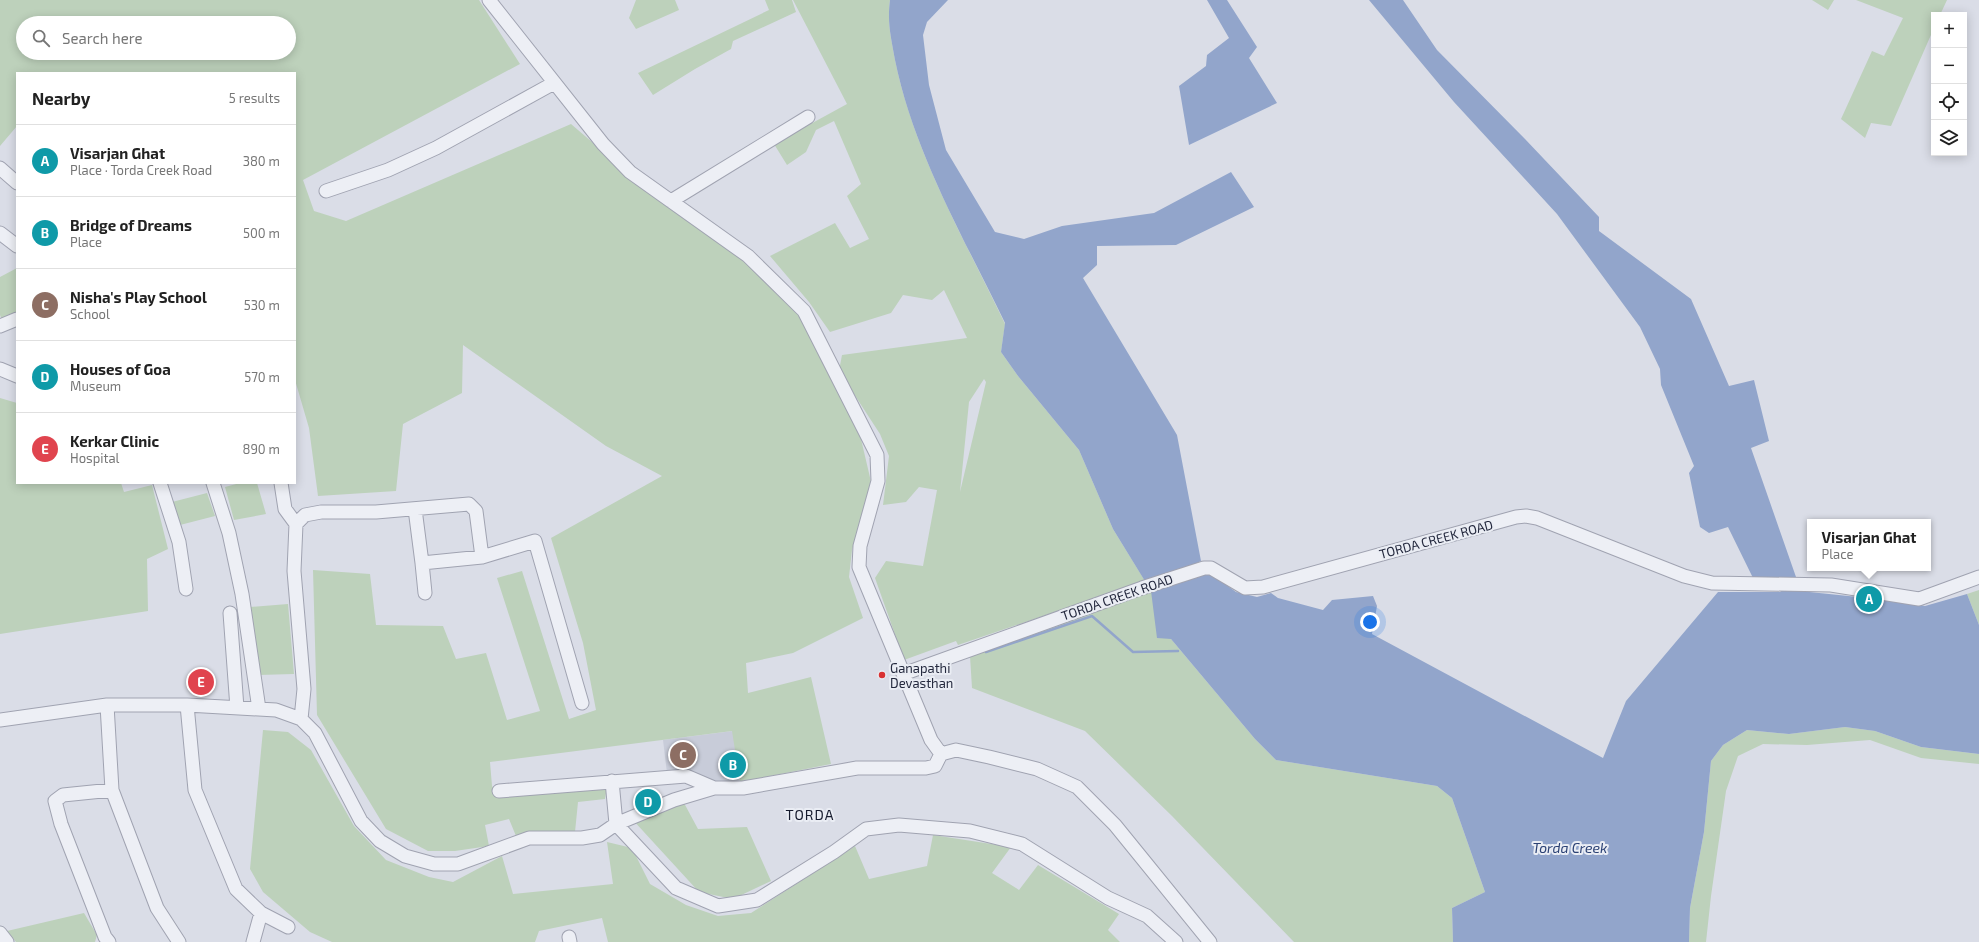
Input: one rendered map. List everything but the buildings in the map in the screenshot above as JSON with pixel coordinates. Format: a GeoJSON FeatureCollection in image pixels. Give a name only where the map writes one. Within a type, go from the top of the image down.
{"type":"FeatureCollection","features":[{"type":"Feature","properties":{"kind":"street"},"geometry":{"type":"LineString","coordinates":[[489,0],[602,144],[630,172],[748,256],[804,311],[877,455],[878,482],[860,546],[859,567],[931,740],[941,754]]}},
{"type":"Feature","properties":{"kind":"street"},"geometry":{"type":"LineString","coordinates":[[326,191],[388,170],[436,148],[554,83]]}},
{"type":"Feature","properties":{"kind":"street"},"geometry":{"type":"LineString","coordinates":[[671,201],[808,117]]}},
{"type":"Feature","properties":{"kind":"street"},"geometry":{"type":"LineString","coordinates":[[0,168],[16,182]]}},
{"type":"Feature","properties":{"kind":"street"},"geometry":{"type":"LineString","coordinates":[[0,233],[16,245]]}},
{"type":"Feature","properties":{"kind":"street"},"geometry":{"type":"LineString","coordinates":[[0,326],[16,319]]}},
{"type":"Feature","properties":{"kind":"street"},"geometry":{"type":"LineString","coordinates":[[0,369],[16,376]]}},
{"type":"Feature","properties":{"kind":"street"},"geometry":{"type":"LineString","coordinates":[[160,484],[179,542],[186,589]]}},
{"type":"Feature","properties":{"kind":"street"},"geometry":{"type":"LineString","coordinates":[[214,484],[229,533],[242,594],[259,709]]}},
{"type":"Feature","properties":{"kind":"street"},"geometry":{"type":"LineString","coordinates":[[281,484],[285,509],[296,524],[294,571],[304,689],[301,719]]}},
{"type":"Feature","properties":{"kind":"street"},"geometry":{"type":"LineString","coordinates":[[296,524],[305,514],[321,512],[376,512],[469,504],[476,511],[482,557]]}},
{"type":"Feature","properties":{"kind":"street"},"geometry":{"type":"LineString","coordinates":[[415,509],[425,593]]}},
{"type":"Feature","properties":{"kind":"street","name":"TORDA CREEK ROAD"},"geometry":{"type":"LineString","coordinates":[[904,674],[1142,588],[1204,568],[1210,568],[1245,588],[1263,587],[1516,517],[1526,516],[1537,518],[1699,580],[1712,583],[1832,585],[1920,599],[1979,577]]}},
{"type":"Feature","properties":{"kind":"street"},"geometry":{"type":"LineString","coordinates":[[422,563],[482,557],[535,541],[582,703]]}},
{"type":"Feature","properties":{"kind":"street"},"geometry":{"type":"LineString","coordinates":[[230,613],[237,708]]}},
{"type":"Feature","properties":{"kind":"street"},"geometry":{"type":"LineString","coordinates":[[0,720],[107,705],[186,705],[276,710],[301,719],[315,733],[361,821],[380,841],[405,856],[434,864],[458,864],[529,838],[582,838],[600,835],[616,824],[674,800],[714,788],[743,788],[857,768],[926,768],[935,766],[941,754],[956,750],[1037,769],[1077,787],[1115,825],[1210,942]]}},
{"type":"Feature","properties":{"kind":"street"},"geometry":{"type":"LineString","coordinates":[[107,705],[112,790],[157,908],[179,942]]}},
{"type":"Feature","properties":{"kind":"street"},"geometry":{"type":"LineString","coordinates":[[186,705],[195,790],[236,889],[261,913],[288,927]]}},
{"type":"Feature","properties":{"kind":"street"},"geometry":{"type":"LineString","coordinates":[[499,791],[686,776],[714,788]]}},
{"type":"Feature","properties":{"kind":"street"},"geometry":{"type":"LineString","coordinates":[[612,782],[616,824],[676,888],[718,906],[756,900],[834,852],[866,829],[899,825],[970,831],[1022,844],[1108,898],[1147,916],[1176,942]]}},
{"type":"Feature","properties":{"kind":"street"},"geometry":{"type":"LineString","coordinates":[[105,940],[61,824],[55,801],[64,795],[112,790]]}},
{"type":"Feature","properties":{"kind":"street"},"geometry":{"type":"LineString","coordinates":[[253,942],[261,913]]}},
{"type":"Feature","properties":{"kind":"street"},"geometry":{"type":"LineString","coordinates":[[0,933],[7,942]]}},
{"type":"Feature","properties":{"kind":"shaded area"},"geometry":{"type":"Polygon","coordinates":[[[733,731],[740,782],[722,784],[703,776],[685,771],[667,773],[663,740],[733,731]]]}},
{"type":"Feature","properties":{"kind":"green space"},"geometry":{"type":"Polygon","coordinates":[[[0,0],[479,0],[520,64],[303,180],[314,211],[346,221],[571,124],[669,208],[742,259],[799,311],[861,439],[872,486],[852,550],[849,577],[863,618],[793,653],[746,663],[748,693],[811,677],[831,764],[740,782],[732,731],[490,762],[492,786],[500,798],[607,788],[605,799],[578,802],[575,832],[516,836],[509,819],[485,825],[489,846],[455,851],[428,851],[386,829],[317,715],[313,570],[370,574],[376,625],[443,626],[456,659],[486,653],[507,720],[540,711],[497,578],[522,571],[569,719],[596,710],[583,643],[551,538],[662,476],[606,446],[463,345],[462,393],[403,424],[396,491],[318,496],[309,428],[296,383],[296,72],[16,72],[16,127],[0,146],[0,0]]]}},
{"type":"Feature","properties":{"kind":"green space"},"geometry":{"type":"Polygon","coordinates":[[[636,0],[675,0],[679,10],[636,29],[629,18],[636,0]]]}},
{"type":"Feature","properties":{"kind":"green space"},"geometry":{"type":"Polygon","coordinates":[[[765,0],[792,0],[796,12],[733,41],[731,49],[653,95],[638,73],[769,10],[765,0]]]}},
{"type":"Feature","properties":{"kind":"green space"},"geometry":{"type":"Polygon","coordinates":[[[793,0],[890,0],[889,23],[895,60],[914,128],[942,195],[1005,324],[1001,352],[1018,376],[1079,450],[1113,529],[1145,581],[958,645],[956,641],[904,660],[875,578],[886,561],[923,566],[937,490],[919,487],[906,502],[883,505],[889,456],[880,434],[839,371],[842,355],[967,338],[944,290],[932,300],[903,295],[891,313],[830,332],[809,302],[770,256],[835,223],[850,248],[869,239],[847,196],[861,184],[834,121],[816,130],[806,152],[787,165],[774,144],[847,104],[793,0]],[[984,379],[969,402],[960,492],[986,382],[984,379]]]}},
{"type":"Feature","properties":{"kind":"green space"},"geometry":{"type":"Polygon","coordinates":[[[1812,0],[1834,0],[1828,10],[1812,0]]]}},
{"type":"Feature","properties":{"kind":"green space"},"geometry":{"type":"Polygon","coordinates":[[[1856,0],[1947,0],[1941,12],[1931,12],[1931,35],[1891,126],[1871,123],[1865,138],[1841,119],[1872,51],[1884,56],[1903,18],[1856,0]]]}},
{"type":"Feature","properties":{"kind":"green space"},"geometry":{"type":"Polygon","coordinates":[[[16,269],[16,313],[2,320],[0,315],[0,277],[16,269]]]}},
{"type":"Feature","properties":{"kind":"green space"},"geometry":{"type":"Polygon","coordinates":[[[0,398],[16,403],[16,484],[121,484],[124,492],[152,485],[168,549],[147,559],[148,611],[0,634],[0,398]]]}},
{"type":"Feature","properties":{"kind":"green space"},"geometry":{"type":"Polygon","coordinates":[[[236,484],[257,484],[266,514],[234,520],[225,487],[236,484]]]}},
{"type":"Feature","properties":{"kind":"green space"},"geometry":{"type":"Polygon","coordinates":[[[207,493],[215,516],[180,525],[172,502],[207,493]]]}},
{"type":"Feature","properties":{"kind":"green space"},"geometry":{"type":"Polygon","coordinates":[[[1979,590],[1979,625],[1967,594],[1979,590]]]}},
{"type":"Feature","properties":{"kind":"green space"},"geometry":{"type":"Polygon","coordinates":[[[1151,591],[1171,639],[1255,739],[1276,760],[1437,786],[1452,798],[1485,892],[1452,908],[1453,942],[1294,942],[1172,816],[1085,731],[972,688],[970,656],[1151,591]]]}},
{"type":"Feature","properties":{"kind":"green space"},"geometry":{"type":"Polygon","coordinates":[[[288,604],[294,674],[258,675],[250,607],[288,604]]]}},
{"type":"Feature","properties":{"kind":"green space"},"geometry":{"type":"Polygon","coordinates":[[[1845,727],[1875,731],[1921,747],[1979,754],[1979,764],[1921,758],[1870,740],[1807,745],[1763,744],[1738,756],[1726,791],[1706,942],[1689,942],[1690,908],[1704,832],[1711,761],[1723,745],[1747,730],[1789,734],[1845,727]]]}},
{"type":"Feature","properties":{"kind":"green space"},"geometry":{"type":"Polygon","coordinates":[[[263,730],[288,732],[311,750],[354,826],[386,860],[429,877],[453,882],[502,856],[513,894],[613,884],[607,842],[632,848],[650,884],[686,905],[718,916],[751,913],[855,846],[869,879],[927,866],[933,835],[1011,847],[992,873],[1019,890],[1038,865],[1119,914],[1108,930],[1120,942],[608,942],[602,918],[539,931],[535,942],[332,942],[310,932],[263,892],[250,869],[263,730]]]}},
{"type":"Feature","properties":{"kind":"green space"},"geometry":{"type":"Polygon","coordinates":[[[684,803],[698,829],[747,827],[771,881],[733,899],[699,892],[632,819],[684,803]]]}},
{"type":"Feature","properties":{"kind":"green space"},"geometry":{"type":"Polygon","coordinates":[[[84,913],[97,935],[95,942],[16,942],[7,931],[84,913]]]}},
{"type":"Feature","properties":{"kind":"water","name":"Torda Creek"},"geometry":{"type":"Polygon","coordinates":[[[890,0],[948,0],[927,22],[923,35],[929,85],[946,150],[995,232],[1024,239],[1062,226],[1154,213],[1231,172],[1254,207],[1176,245],[1097,246],[1097,265],[1083,278],[1177,435],[1201,561],[1182,570],[1210,573],[1236,592],[1257,597],[1271,593],[1278,598],[1323,610],[1332,600],[1373,596],[1377,606],[1372,634],[1603,758],[1626,701],[1718,592],[1780,592],[1783,590],[1753,578],[1728,527],[1709,533],[1700,527],[1689,473],[1694,466],[1661,385],[1660,369],[1640,327],[1557,214],[1454,102],[1369,0],[1403,0],[1437,50],[1599,217],[1599,231],[1691,299],[1729,386],[1754,380],[1769,441],[1751,448],[1796,577],[1789,578],[1790,590],[1858,597],[1859,599],[1878,602],[1879,598],[1925,606],[1967,594],[1979,625],[1979,754],[1921,747],[1875,731],[1845,727],[1789,734],[1747,730],[1723,745],[1711,761],[1704,832],[1690,908],[1689,942],[1453,942],[1452,908],[1485,892],[1452,798],[1437,786],[1276,760],[1255,739],[1171,639],[1157,638],[1151,591],[1113,529],[1079,450],[1018,376],[1001,352],[1005,323],[957,227],[927,162],[914,128],[895,60],[889,23],[890,0]]]}},
{"type":"Feature","properties":{"kind":"water"},"geometry":{"type":"Polygon","coordinates":[[[1207,0],[1227,0],[1257,47],[1249,58],[1277,103],[1189,145],[1179,86],[1206,66],[1207,55],[1229,38],[1207,0]]]}},
{"type":"Feature","properties":{"kind":"waterway"},"geometry":{"type":"LineString","coordinates":[[986,652],[1092,616],[1133,652],[1178,651]]}},
{"type":"Feature","properties":{"kind":"place","name":"Visarjan Ghat"},"geometry":{"type":"Point","coordinates":[1869,599]}},
{"type":"Feature","properties":{"kind":"place","name":"Ganapathi Devasthan"},"geometry":{"type":"Point","coordinates":[882,675]}},
{"type":"Feature","properties":{"kind":"place","name":"Kerkar Clinic"},"geometry":{"type":"Point","coordinates":[201,682]}},
{"type":"Feature","properties":{"kind":"place","name":"Nisha's Play School"},"geometry":{"type":"Point","coordinates":[683,755]}},
{"type":"Feature","properties":{"kind":"place","name":"Bridge of Dreams"},"geometry":{"type":"Point","coordinates":[733,765]}},
{"type":"Feature","properties":{"kind":"place","name":"Houses of Goa"},"geometry":{"type":"Point","coordinates":[648,802]}},
{"type":"Feature","properties":{"kind":"district","name":"TORDA"},"geometry":{"type":"Point","coordinates":[810,814]}}]}
